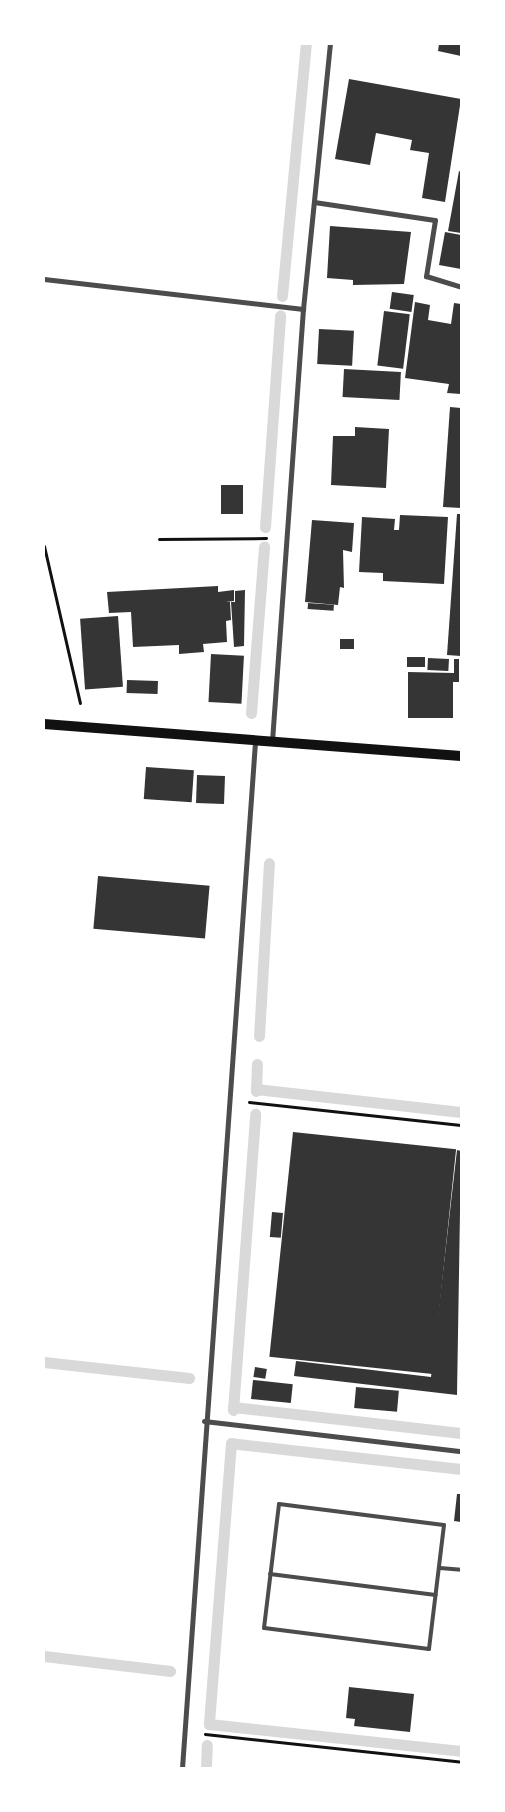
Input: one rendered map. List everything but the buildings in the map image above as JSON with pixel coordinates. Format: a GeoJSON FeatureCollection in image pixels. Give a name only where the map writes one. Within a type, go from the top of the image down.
{"type":"FeatureCollection","features":[{"type":"Feature","properties":{"kind":"main road"},"geometry":{"type":"LineString","coordinates":[[44,724],[255,743],[461,756]]}},
{"type":"Feature","properties":{"kind":"street"},"geometry":{"type":"LineString","coordinates":[[271,744],[303,309],[330,44]]}},
{"type":"Feature","properties":{"kind":"street"},"geometry":{"type":"LineString","coordinates":[[314,202],[435,220],[426,276],[461,287]]}},
{"type":"Feature","properties":{"kind":"street"},"geometry":{"type":"LineString","coordinates":[[44,279],[303,309]]}},
{"type":"Feature","properties":{"kind":"street"},"geometry":{"type":"LineString","coordinates":[[182,1768],[204,1421],[255,743]]}},
{"type":"Feature","properties":{"kind":"street"},"geometry":{"type":"LineString","coordinates":[[204,1421],[461,1451]]}},
{"type":"Feature","properties":{"kind":"lane"},"geometry":{"type":"LineString","coordinates":[[279,1504],[444,1525],[429,1649],[264,1628],[270,1574],[279,1504]]}},
{"type":"Feature","properties":{"kind":"lane"},"geometry":{"type":"LineString","coordinates":[[440,1568],[461,1570]]}},
{"type":"Feature","properties":{"kind":"lane"},"geometry":{"type":"LineString","coordinates":[[270,1574],[436,1595]]}},
{"type":"Feature","properties":{"kind":"path"},"geometry":{"type":"LineString","coordinates":[[159,539],[286,538]]}},
{"type":"Feature","properties":{"kind":"path"},"geometry":{"type":"LineString","coordinates":[[44,546],[87,728]]}},
{"type":"Feature","properties":{"kind":"path"},"geometry":{"type":"LineString","coordinates":[[229,1100],[461,1125]]}},
{"type":"Feature","properties":{"kind":"path"},"geometry":{"type":"LineString","coordinates":[[185,1732],[461,1762]]}},
{"type":"Feature","properties":{"kind":"waterway"},"geometry":{"type":"LineString","coordinates":[[282,296],[306,44]]}},
{"type":"Feature","properties":{"kind":"waterway"},"geometry":{"type":"LineString","coordinates":[[265,527],[280,316]]}},
{"type":"Feature","properties":{"kind":"waterway"},"geometry":{"type":"LineString","coordinates":[[251,713],[264,547]]}},
{"type":"Feature","properties":{"kind":"waterway"},"geometry":{"type":"LineString","coordinates":[[259,1036],[269,863]]}},
{"type":"Feature","properties":{"kind":"waterway"},"geometry":{"type":"LineString","coordinates":[[256,1091],[257,1064]]}},
{"type":"Feature","properties":{"kind":"waterway"},"geometry":{"type":"LineString","coordinates":[[256,1089],[461,1112]]}},
{"type":"Feature","properties":{"kind":"waterway"},"geometry":{"type":"LineString","coordinates":[[233,1410],[255,1114]]}},
{"type":"Feature","properties":{"kind":"waterway"},"geometry":{"type":"LineString","coordinates":[[44,1362],[189,1378]]}},
{"type":"Feature","properties":{"kind":"waterway"},"geometry":{"type":"LineString","coordinates":[[233,1407],[461,1433]]}},
{"type":"Feature","properties":{"kind":"waterway"},"geometry":{"type":"LineString","coordinates":[[461,1469],[231,1443],[209,1724],[461,1751]]}},
{"type":"Feature","properties":{"kind":"waterway"},"geometry":{"type":"LineString","coordinates":[[44,1656],[170,1671]]}},
{"type":"Feature","properties":{"kind":"waterway"},"geometry":{"type":"LineString","coordinates":[[206,1768],[207,1745]]}}]}
